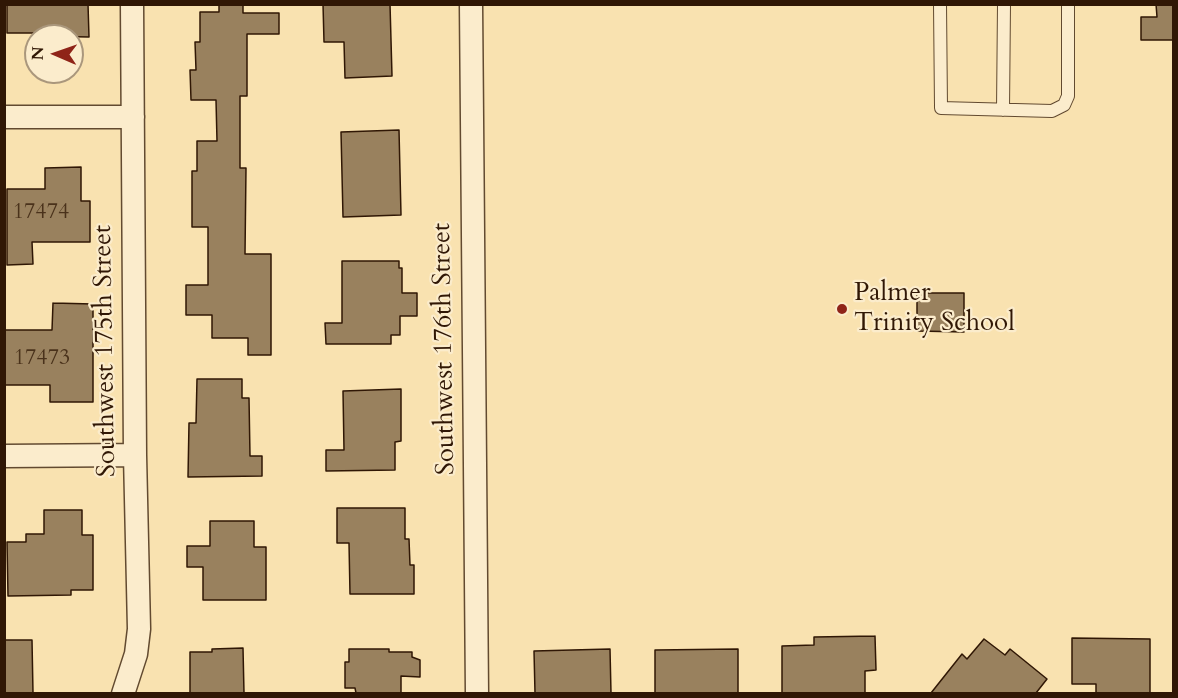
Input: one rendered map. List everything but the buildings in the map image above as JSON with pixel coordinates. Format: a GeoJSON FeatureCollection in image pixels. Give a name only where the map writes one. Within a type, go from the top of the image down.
{"type":"FeatureCollection","features":[{"type":"Feature","properties":{"kind":"street","name":"Southwest 175th Street"},"geometry":{"type":"LineString","coordinates":[[123,693],[136,654],[139,629],[135,456],[132,4]]}},
{"type":"Feature","properties":{"kind":"street","name":"Southwest 176th Street"},"geometry":{"type":"LineString","coordinates":[[471,4],[477,693]]}},
{"type":"Feature","properties":{"kind":"street"},"geometry":{"type":"LineString","coordinates":[[4,117],[133,117]]}},
{"type":"Feature","properties":{"kind":"street"},"geometry":{"type":"LineString","coordinates":[[4,456],[135,456]]}},
{"type":"Feature","properties":{"kind":"lane"},"geometry":{"type":"LineString","coordinates":[[940,4],[941,108],[1052,111],[1064,105],[1068,96],[1068,4]]}},
{"type":"Feature","properties":{"kind":"lane"},"geometry":{"type":"LineString","coordinates":[[1003,110],[1004,4]]}},
{"type":"Feature","properties":{"kind":"place","name":"Palmer Trinity School"},"geometry":{"type":"Point","coordinates":[842,309]}}]}
